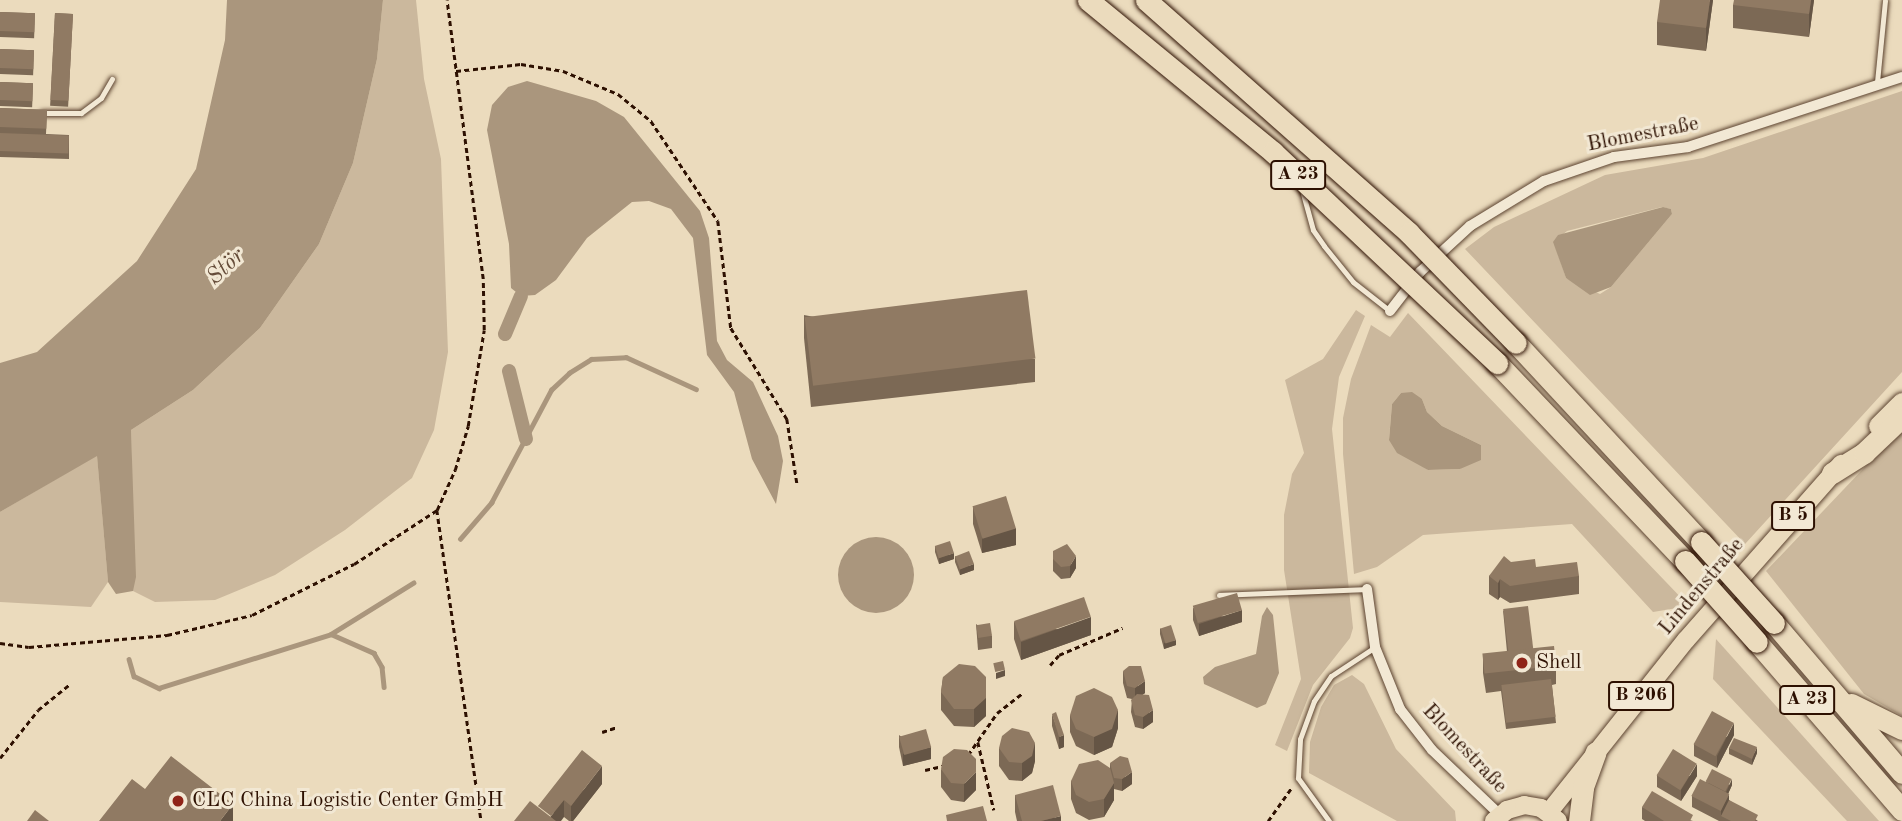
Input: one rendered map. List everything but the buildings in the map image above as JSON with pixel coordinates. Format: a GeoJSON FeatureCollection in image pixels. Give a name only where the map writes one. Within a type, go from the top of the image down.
{"type":"FeatureCollection","features":[{"type":"Feature","properties":{"kind":"highway","name":"A 23"},"geometry":{"type":"LineString","coordinates":[[1088,0],[1273,152],[1497,363],[1685,561],[1902,810]]}},
{"type":"Feature","properties":{"kind":"highway","name":"A 23"},"geometry":{"type":"LineString","coordinates":[[1146,0],[1409,233],[1516,343],[1701,542],[1902,773]]}},
{"type":"Feature","properties":{"kind":"highway"},"geometry":{"type":"LineString","coordinates":[[1832,473],[1864,453],[1902,417]]}},
{"type":"Feature","properties":{"kind":"highway"},"geometry":{"type":"LineString","coordinates":[[1831,690],[1872,718],[1902,729]]}},
{"type":"Feature","properties":{"kind":"highway"},"geometry":{"type":"LineString","coordinates":[[1579,821],[1583,787],[1596,752]]}},
{"type":"Feature","properties":{"kind":"highway"},"geometry":{"type":"LineString","coordinates":[[1858,758],[1891,821]]}},
{"type":"Feature","properties":{"kind":"main road","name":"Lindenstraße"},"geometry":{"type":"LineString","coordinates":[[1553,818],[1596,752],[1716,604],[1832,473],[1902,402]]}},
{"type":"Feature","properties":{"kind":"main road"},"geometry":{"type":"LineString","coordinates":[[1497,818],[1524,805],[1553,818]]}},
{"type":"Feature","properties":{"kind":"street","name":"Blomestraße"},"geometry":{"type":"LineString","coordinates":[[1390,311],[1420,272],[1470,226],[1544,181],[1614,157],[1700,144],[1877,82],[1902,77]]}},
{"type":"Feature","properties":{"kind":"street","name":"Blomestraße"},"geometry":{"type":"LineString","coordinates":[[1367,589],[1375,647],[1400,709],[1432,751],[1497,818]]}},
{"type":"Feature","properties":{"kind":"lane"},"geometry":{"type":"LineString","coordinates":[[1877,82],[1885,0]]}},
{"type":"Feature","properties":{"kind":"lane"},"geometry":{"type":"LineString","coordinates":[[26,113],[81,113],[101,98],[112,79]]}},
{"type":"Feature","properties":{"kind":"lane"},"geometry":{"type":"LineString","coordinates":[[1201,81],[1295,161],[1313,230],[1353,282],[1390,311]]}},
{"type":"Feature","properties":{"kind":"lane"},"geometry":{"type":"LineString","coordinates":[[1219,595],[1367,589]]}},
{"type":"Feature","properties":{"kind":"lane"},"geometry":{"type":"LineString","coordinates":[[1329,821],[1298,778],[1300,738],[1321,689],[1338,668],[1375,647]]}},
{"type":"Feature","properties":{"kind":"path"},"geometry":{"type":"LineString","coordinates":[[0,643],[29,647],[153,636],[253,615],[344,570],[437,510],[456,470],[468,426],[484,330],[483,279],[447,0]]}},
{"type":"Feature","properties":{"kind":"path"},"geometry":{"type":"LineString","coordinates":[[456,71],[521,64],[563,71],[618,94],[651,121],[719,221],[731,328],[787,419],[797,483]]}},
{"type":"Feature","properties":{"kind":"path"},"geometry":{"type":"LineString","coordinates":[[437,510],[481,821]]}},
{"type":"Feature","properties":{"kind":"path"},"geometry":{"type":"LineString","coordinates":[[1049,665],[1059,655],[1122,628]]}},
{"type":"Feature","properties":{"kind":"path"},"geometry":{"type":"LineString","coordinates":[[0,758],[46,701],[70,684]]}},
{"type":"Feature","properties":{"kind":"path"},"geometry":{"type":"LineString","coordinates":[[963,759],[997,713],[1023,693]]}},
{"type":"Feature","properties":{"kind":"path"},"geometry":{"type":"LineString","coordinates":[[601,732],[617,727]]}},
{"type":"Feature","properties":{"kind":"path"},"geometry":{"type":"LineString","coordinates":[[978,742],[994,810]]}},
{"type":"Feature","properties":{"kind":"path"},"geometry":{"type":"LineString","coordinates":[[925,770],[954,763]]}},
{"type":"Feature","properties":{"kind":"path"},"geometry":{"type":"LineString","coordinates":[[1268,821],[1298,778]]}},
{"type":"Feature","properties":{"kind":"shaded area"},"geometry":{"type":"Polygon","coordinates":[[[383,0],[416,0],[424,79],[441,159],[448,352],[434,430],[412,478],[345,530],[275,575],[215,600],[155,602],[133,591],[131,430],[193,390],[260,328],[319,244],[353,163],[377,59],[383,0]]]}},
{"type":"Feature","properties":{"kind":"shaded area"},"geometry":{"type":"Polygon","coordinates":[[[1902,91],[1902,372],[1745,544],[1465,249],[1494,227],[1605,175],[1703,158],[1902,91]],[[1662,207],[1567,231],[1554,242],[1566,278],[1600,294],[1611,287],[1672,214],[1671,209],[1662,207]]]}},
{"type":"Feature","properties":{"kind":"shaded area"},"geometry":{"type":"Polygon","coordinates":[[[1356,310],[1365,316],[1339,377],[1332,429],[1353,628],[1350,638],[1313,685],[1287,751],[1275,745],[1301,679],[1284,570],[1284,515],[1292,474],[1304,453],[1285,380],[1323,359],[1356,310]]]}},
{"type":"Feature","properties":{"kind":"shaded area"},"geometry":{"type":"Polygon","coordinates":[[[1408,313],[1689,606],[1653,612],[1572,524],[1423,535],[1377,567],[1354,574],[1343,454],[1343,418],[1351,379],[1371,325],[1390,337],[1408,313]],[[1401,393],[1392,404],[1389,439],[1428,470],[1460,469],[1481,445],[1442,426],[1427,412],[1422,399],[1401,393]]]}},
{"type":"Feature","properties":{"kind":"shaded area"},"geometry":{"type":"Polygon","coordinates":[[[1902,428],[1902,716],[1864,694],[1766,571],[1902,428]]]}},
{"type":"Feature","properties":{"kind":"shaded area"},"geometry":{"type":"Polygon","coordinates":[[[97,455],[108,582],[91,607],[0,602],[0,512],[97,455]]]}},
{"type":"Feature","properties":{"kind":"shaded area"},"geometry":{"type":"Polygon","coordinates":[[[1716,639],[1879,821],[1847,821],[1713,679],[1716,639]]]}},
{"type":"Feature","properties":{"kind":"shaded area"},"geometry":{"type":"Polygon","coordinates":[[[1352,675],[1364,684],[1396,749],[1455,811],[1456,821],[1397,821],[1309,773],[1310,742],[1321,707],[1334,685],[1352,675]]]}},
{"type":"Feature","properties":{"kind":"water","name":"Stör"},"geometry":{"type":"Polygon","coordinates":[[[227,0],[383,0],[377,59],[353,163],[319,244],[260,328],[193,390],[131,430],[136,577],[133,591],[116,594],[108,582],[97,456],[0,512],[0,363],[37,352],[137,261],[196,169],[225,40],[227,0]]]}},
{"type":"Feature","properties":{"kind":"water"},"geometry":{"type":"Polygon","coordinates":[[[527,81],[596,101],[624,117],[700,211],[709,238],[717,341],[727,360],[753,382],[778,436],[783,461],[776,504],[752,459],[734,392],[707,355],[693,238],[671,209],[649,201],[632,202],[587,238],[556,280],[535,295],[521,296],[511,288],[509,244],[487,130],[492,105],[508,87],[527,81]]]}},
{"type":"Feature","properties":{"kind":"water"},"geometry":{"type":"Polygon","coordinates":[[[1663,207],[1671,209],[1672,214],[1611,287],[1590,295],[1566,278],[1553,242],[1558,235],[1663,207]]]}},
{"type":"Feature","properties":{"kind":"water"},"geometry":{"type":"Polygon","coordinates":[[[1412,392],[1422,399],[1427,412],[1442,426],[1481,445],[1481,460],[1460,469],[1428,470],[1397,453],[1389,440],[1392,404],[1401,393],[1412,392]]]}},
{"type":"Feature","properties":{"kind":"water"},"geometry":{"type":"Polygon","coordinates":[[[876,537],[891,540],[903,548],[911,560],[914,575],[911,590],[903,602],[891,610],[876,613],[861,610],[849,602],[841,590],[838,575],[841,560],[849,548],[861,540],[876,537]]]}},
{"type":"Feature","properties":{"kind":"water"},"geometry":{"type":"Polygon","coordinates":[[[1267,607],[1273,615],[1279,673],[1266,704],[1257,708],[1204,684],[1203,677],[1215,667],[1256,654],[1262,616],[1267,607]]]}},
{"type":"Feature","properties":{"kind":"waterway"},"geometry":{"type":"LineString","coordinates":[[505,334],[521,296]]}},
{"type":"Feature","properties":{"kind":"waterway"},"geometry":{"type":"LineString","coordinates":[[460,539],[491,503],[551,390],[569,373],[591,359],[626,357],[696,389]]}},
{"type":"Feature","properties":{"kind":"waterway"},"geometry":{"type":"LineString","coordinates":[[509,371],[526,439]]}},
{"type":"Feature","properties":{"kind":"waterway"},"geometry":{"type":"LineString","coordinates":[[331,634],[413,583]]}},
{"type":"Feature","properties":{"kind":"waterway"},"geometry":{"type":"LineString","coordinates":[[129,659],[134,676],[159,688],[331,634],[374,653],[382,667],[384,687]]}},
{"type":"Feature","properties":{"kind":"place","name":"Shell"},"geometry":{"type":"Point","coordinates":[1522,663]}},
{"type":"Feature","properties":{"kind":"place","name":"CLC China Logistic Center GmbH"},"geometry":{"type":"Point","coordinates":[178,801]}}]}
